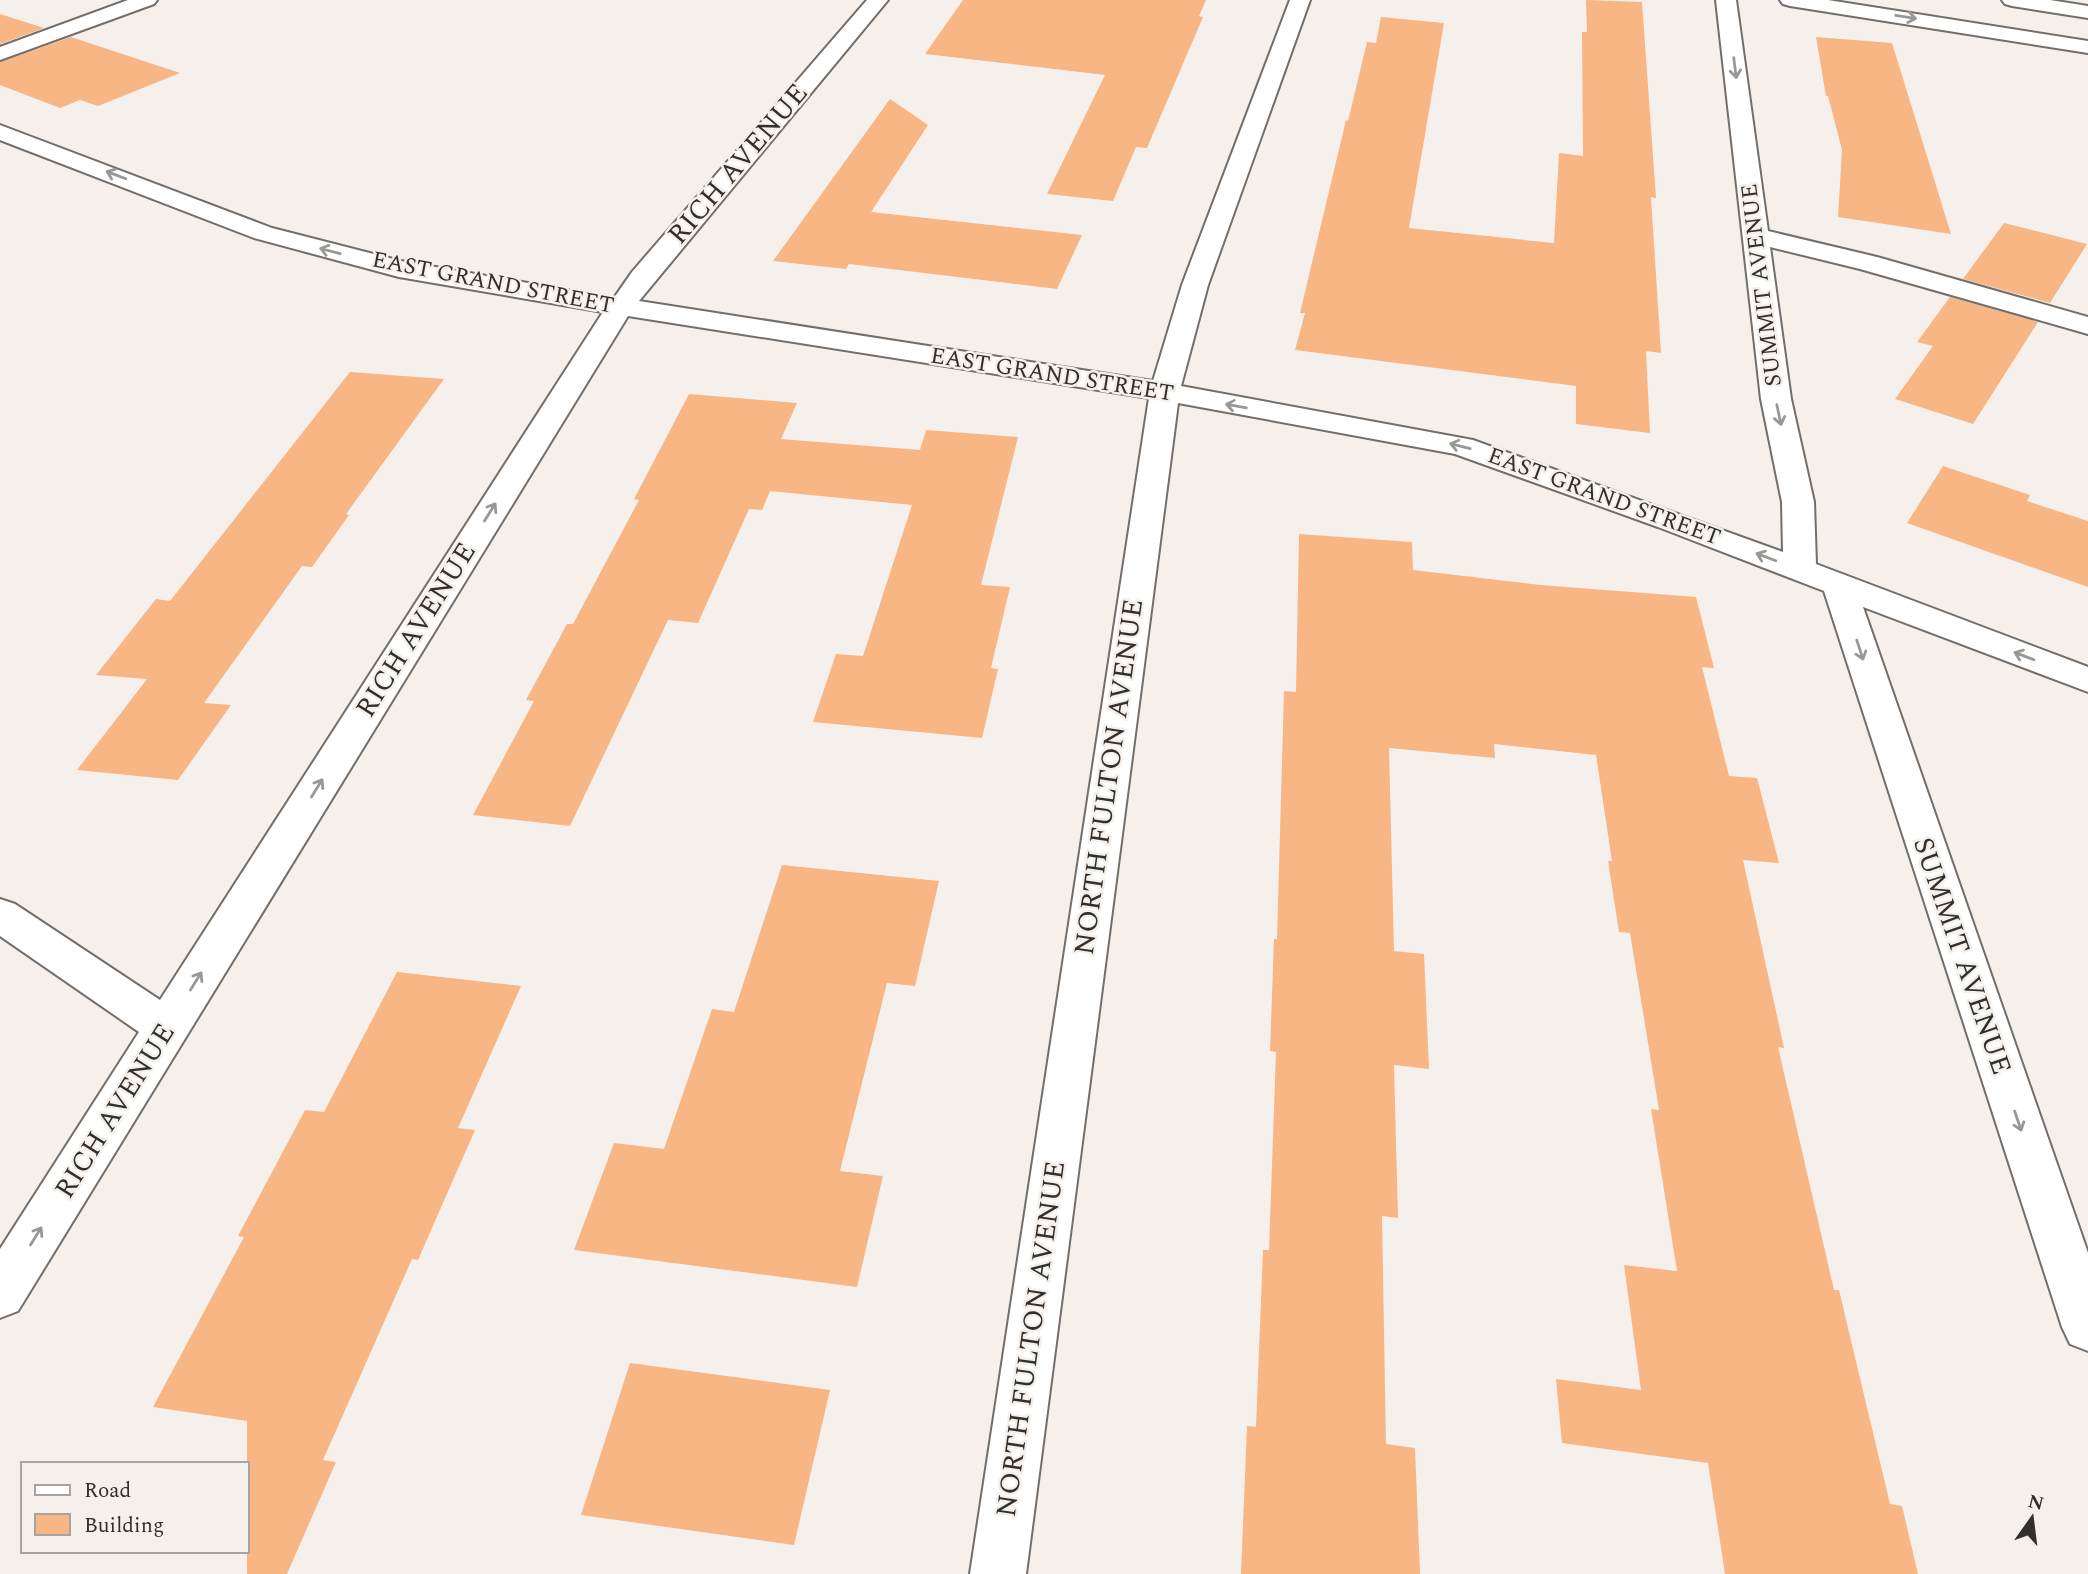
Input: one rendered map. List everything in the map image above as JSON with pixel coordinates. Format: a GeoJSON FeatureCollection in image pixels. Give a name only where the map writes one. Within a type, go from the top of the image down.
{"type":"FeatureCollection","features":[{"type":"Feature","properties":{"kind":"main road"},"geometry":{"type":"LineString","coordinates":[[0,54],[147,0]]}},
{"type":"Feature","properties":{"kind":"main road","name":"RICH AVENUE"},"geometry":{"type":"LineString","coordinates":[[0,1294],[620,307],[641,278],[876,0]]}},
{"type":"Feature","properties":{"kind":"main road","name":"NORTH FULTON AVENUE"},"geometry":{"type":"LineString","coordinates":[[998,1574],[1165,393],[1195,285],[1300,0]]}},
{"type":"Feature","properties":{"kind":"main road","name":"SUMMIT AVENUE"},"geometry":{"type":"LineString","coordinates":[[1726,0],[1776,399],[1798,502],[1800,570]]}},
{"type":"Feature","properties":{"kind":"main road"},"geometry":{"type":"LineString","coordinates":[[1790,0],[2088,47]]}},
{"type":"Feature","properties":{"kind":"main road"},"geometry":{"type":"LineString","coordinates":[[2012,0],[2088,12]]}},
{"type":"Feature","properties":{"kind":"main road","name":"EAST GRAND STREET"},"geometry":{"type":"LineString","coordinates":[[0,132],[263,233],[400,269],[620,307],[686,315],[1165,393],[1462,446],[1800,570],[2088,680]]}},
{"type":"Feature","properties":{"kind":"main road"},"geometry":{"type":"LineString","coordinates":[[1756,236],[1868,263],[2088,326]]}},
{"type":"Feature","properties":{"kind":"main road","name":"SUMMIT AVENUE"},"geometry":{"type":"LineString","coordinates":[[1839,585],[2088,1327]]}},
{"type":"Feature","properties":{"kind":"main road"},"geometry":{"type":"LineString","coordinates":[[0,915],[167,1028]]}},
{"type":"Feature","properties":{"kind":"building"},"geometry":{"type":"Polygon","coordinates":[[[963,0],[1206,0],[1199,16],[1203,17],[1147,148],[1136,147],[1113,201],[1047,194],[1105,75],[925,54],[963,0]]]}},
{"type":"Feature","properties":{"kind":"building"},"geometry":{"type":"Polygon","coordinates":[[[1586,0],[1642,2],[1656,198],[1651,197],[1661,353],[1646,351],[1650,433],[1576,424],[1576,386],[1295,350],[1305,313],[1300,313],[1346,120],[1348,121],[1367,42],[1376,43],[1381,17],[1444,23],[1409,228],[1554,243],[1559,153],[1583,156],[1582,32],[1587,32],[1586,0]]]}},
{"type":"Feature","properties":{"kind":"building"},"geometry":{"type":"Polygon","coordinates":[[[0,14],[44,28],[0,44],[0,14]]]}},
{"type":"Feature","properties":{"kind":"building"},"geometry":{"type":"Polygon","coordinates":[[[71,37],[180,73],[98,106],[80,100],[60,108],[0,85],[0,62],[71,37]]]}},
{"type":"Feature","properties":{"kind":"building"},"geometry":{"type":"Polygon","coordinates":[[[1816,37],[1892,43],[1951,234],[1838,217],[1842,150],[1826,96],[1816,37]]]}},
{"type":"Feature","properties":{"kind":"building"},"geometry":{"type":"Polygon","coordinates":[[[890,99],[928,125],[871,212],[1082,235],[1057,289],[849,264],[846,269],[773,261],[890,99]]]}},
{"type":"Feature","properties":{"kind":"building"},"geometry":{"type":"Polygon","coordinates":[[[2004,223],[2087,244],[2050,303],[1963,279],[2004,223]]]}},
{"type":"Feature","properties":{"kind":"building"},"geometry":{"type":"Polygon","coordinates":[[[1950,297],[2038,322],[1973,424],[1895,399],[1933,346],[1917,342],[1950,297]]]}},
{"type":"Feature","properties":{"kind":"building"},"geometry":{"type":"Polygon","coordinates":[[[350,372],[444,379],[346,514],[349,515],[312,567],[302,566],[204,703],[231,705],[178,780],[77,770],[147,679],[96,675],[156,599],[170,601],[350,372]]]}},
{"type":"Feature","properties":{"kind":"building"},"geometry":{"type":"Polygon","coordinates":[[[689,394],[797,403],[781,439],[920,450],[926,430],[1018,437],[981,585],[1010,587],[991,668],[998,669],[982,738],[813,722],[836,654],[863,656],[912,505],[770,491],[762,510],[749,509],[698,623],[668,620],[570,826],[473,815],[534,701],[526,700],[567,624],[573,624],[639,500],[634,499],[689,394]]]}},
{"type":"Feature","properties":{"kind":"building"},"geometry":{"type":"Polygon","coordinates":[[[1943,466],[2030,495],[2027,501],[2088,521],[2088,587],[1907,523],[1943,466]]]}},
{"type":"Feature","properties":{"kind":"building"},"geometry":{"type":"Polygon","coordinates":[[[1299,534],[1412,542],[1413,570],[1540,585],[1696,597],[1714,668],[1702,667],[1729,776],[1757,778],[1779,863],[1743,860],[1784,1048],[1778,1047],[1834,1290],[1839,1290],[1890,1504],[1902,1506],[1918,1574],[1725,1574],[1708,1463],[1562,1443],[1556,1379],[1641,1390],[1624,1265],[1677,1271],[1651,1109],[1659,1110],[1630,933],[1619,932],[1608,861],[1612,861],[1596,755],[1494,744],[1495,758],[1389,748],[1394,951],[1424,954],[1429,1069],[1394,1065],[1398,1218],[1382,1216],[1386,1444],[1415,1448],[1420,1574],[1241,1574],[1247,1426],[1256,1427],[1263,1250],[1269,1250],[1276,1052],[1270,1051],[1274,939],[1277,939],[1284,691],[1296,692],[1299,534]]]}},
{"type":"Feature","properties":{"kind":"building"},"geometry":{"type":"Polygon","coordinates":[[[782,865],[939,881],[915,986],[887,983],[840,1171],[883,1176],[857,1287],[574,1250],[614,1143],[664,1149],[712,1009],[734,1012],[782,865]]]}},
{"type":"Feature","properties":{"kind":"building"},"geometry":{"type":"Polygon","coordinates":[[[397,972],[521,986],[458,1128],[475,1130],[418,1260],[412,1259],[323,1460],[336,1462],[287,1574],[247,1574],[247,1421],[153,1407],[244,1237],[238,1236],[305,1110],[324,1112],[397,972]]]}},
{"type":"Feature","properties":{"kind":"building"},"geometry":{"type":"Polygon","coordinates":[[[630,1363],[830,1390],[794,1545],[581,1515],[630,1363]]]}}]}
